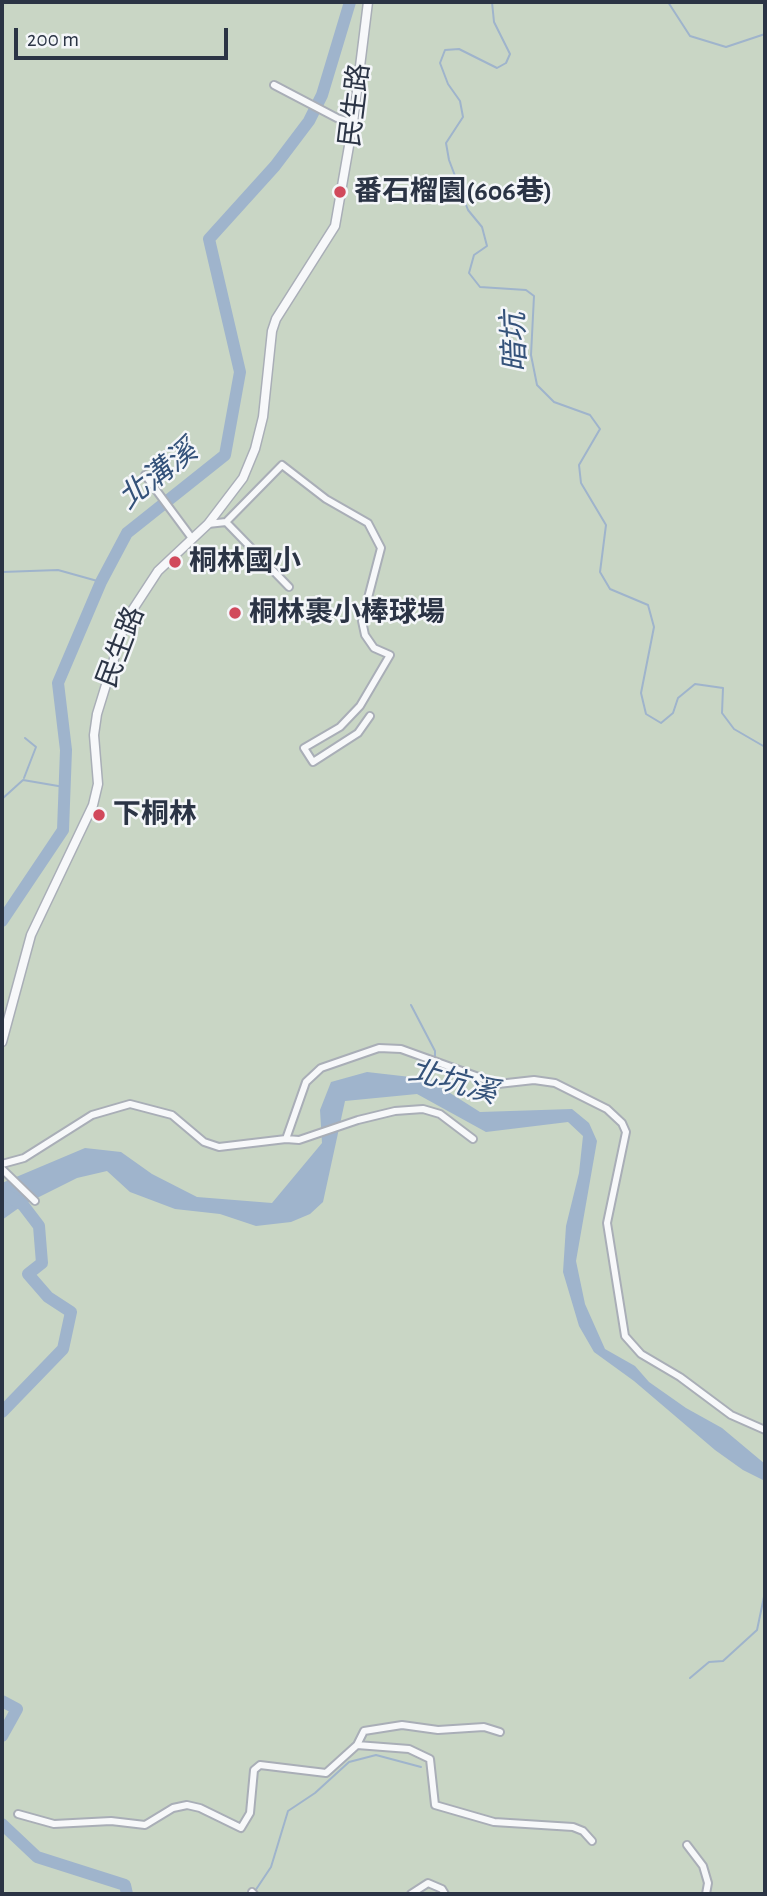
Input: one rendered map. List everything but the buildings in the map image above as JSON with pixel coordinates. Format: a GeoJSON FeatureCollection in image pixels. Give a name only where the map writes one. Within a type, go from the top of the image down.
{"type":"FeatureCollection","features":[{"type":"Feature","properties":{"kind":"street","name":"民生路"},"geometry":{"type":"LineString","coordinates":[[2,1042],[31,935],[93,805],[98,784],[94,735],[97,714],[126,620],[158,571],[191,537],[208,524],[234,493],[256,449],[263,417],[272,331],[335,226],[353,123],[368,2]]}},
{"type":"Feature","properties":{"kind":"street"},"geometry":{"type":"LineString","coordinates":[[274,85],[280,91],[353,123]]}},
{"type":"Feature","properties":{"kind":"street"},"geometry":{"type":"LineString","coordinates":[[208,524],[226,522],[282,465],[326,499],[368,523],[375,531],[381,548],[366,596],[362,621],[365,635],[374,648],[390,655],[353,713],[340,727],[304,748],[313,762],[358,733],[370,716]]}},
{"type":"Feature","properties":{"kind":"street"},"geometry":{"type":"LineString","coordinates":[[147,478],[191,537]]}},
{"type":"Feature","properties":{"kind":"street"},"geometry":{"type":"LineString","coordinates":[[226,522],[289,587]]}},
{"type":"Feature","properties":{"kind":"street"},"geometry":{"type":"LineString","coordinates":[[286,1139],[306,1082],[321,1068],[379,1048],[401,1049],[498,1084],[534,1080],[555,1083],[607,1109],[622,1123],[626,1132],[607,1223],[625,1336],[641,1354],[680,1377],[731,1415],[765,1430]]}},
{"type":"Feature","properties":{"kind":"street"},"geometry":{"type":"LineString","coordinates":[[35,1201],[3,1169],[92,1115],[130,1104],[172,1115],[204,1142],[219,1147],[286,1139],[299,1140],[394,1111],[422,1109],[440,1114],[473,1139]]}},
{"type":"Feature","properties":{"kind":"street"},"geometry":{"type":"LineString","coordinates":[[18,1814],[54,1825],[111,1821],[145,1825],[173,1808],[187,1805],[200,1808],[241,1828],[250,1813],[254,1770],[260,1765],[326,1773],[358,1745],[364,1731],[402,1725],[438,1730],[484,1727],[500,1732]]}},
{"type":"Feature","properties":{"kind":"street"},"geometry":{"type":"LineString","coordinates":[[358,1745],[409,1749],[430,1759],[435,1805],[494,1822],[573,1828],[583,1831],[592,1841]]}},
{"type":"Feature","properties":{"kind":"street"},"geometry":{"type":"LineString","coordinates":[[687,1845],[703,1866],[708,1883],[706,1894]]}},
{"type":"Feature","properties":{"kind":"street"},"geometry":{"type":"LineString","coordinates":[[411,1894],[428,1883],[442,1889],[445,1894]]}},
{"type":"Feature","properties":{"kind":"green space"},"geometry":{"type":"Polygon","coordinates":[[[2,2],[765,2],[765,1894],[2,1894],[2,2]]]}},
{"type":"Feature","properties":{"kind":"water","name":"北坑溪"},"geometry":{"type":"Polygon","coordinates":[[[367,1072],[428,1079],[480,1112],[572,1109],[589,1123],[597,1141],[576,1261],[585,1304],[605,1349],[635,1366],[649,1382],[686,1408],[722,1428],[765,1464],[765,1481],[743,1470],[715,1450],[634,1381],[594,1352],[579,1326],[563,1272],[566,1226],[579,1173],[583,1136],[568,1122],[486,1132],[417,1094],[345,1101],[323,1202],[310,1214],[291,1222],[256,1226],[220,1214],[175,1209],[130,1192],[107,1171],[77,1178],[23,1205],[2,1220],[2,1183],[85,1148],[121,1152],[152,1174],[197,1197],[272,1203],[322,1143],[320,1110],[331,1082],[367,1072]]]}},
{"type":"Feature","properties":{"kind":"waterway","name":"北溝溪"},"geometry":{"type":"LineString","coordinates":[[2,921],[63,830],[66,750],[58,683],[101,582],[127,533],[225,455],[240,372],[209,239],[275,166],[309,121],[322,95],[350,2]]}},
{"type":"Feature","properties":{"kind":"waterway","name":"暗坑"},"geometry":{"type":"LineString","coordinates":[[492,2],[494,22],[510,54],[506,63],[497,68],[459,49],[445,50],[440,63],[448,84],[460,101],[463,117],[446,143],[449,160],[468,210],[482,227],[487,246],[474,255],[469,273],[480,287],[526,290],[534,296],[531,355],[537,385],[554,402],[590,415],[600,429],[579,465],[581,483],[606,525],[600,572],[610,589],[648,605],[654,627],[641,693],[646,714],[661,723],[673,713],[678,698],[695,684],[723,688],[722,713],[734,729],[765,747]]}},
{"type":"Feature","properties":{"kind":"waterway"},"geometry":{"type":"LineString","coordinates":[[668,2],[690,36],[726,47],[765,34]]}},
{"type":"Feature","properties":{"kind":"waterway"},"geometry":{"type":"LineString","coordinates":[[2,572],[58,570],[101,582]]}},
{"type":"Feature","properties":{"kind":"waterway"},"geometry":{"type":"LineString","coordinates":[[24,778],[36,747],[25,738]]}},
{"type":"Feature","properties":{"kind":"waterway"},"geometry":{"type":"LineString","coordinates":[[2,799],[23,780],[64,787]]}},
{"type":"Feature","properties":{"kind":"waterway"},"geometry":{"type":"LineString","coordinates":[[411,1005],[435,1051],[435,1058]]}},
{"type":"Feature","properties":{"kind":"waterway"},"geometry":{"type":"LineString","coordinates":[[430,1081],[435,1063]]}},
{"type":"Feature","properties":{"kind":"waterway"},"geometry":{"type":"LineString","coordinates":[[2,1412],[63,1349],[71,1312],[48,1297],[28,1274],[42,1263],[39,1226],[23,1205],[8,1196]]}},
{"type":"Feature","properties":{"kind":"waterway"},"geometry":{"type":"LineString","coordinates":[[690,1678],[709,1662],[723,1661],[757,1630],[765,1592]]}},
{"type":"Feature","properties":{"kind":"waterway"},"geometry":{"type":"LineString","coordinates":[[2,1701],[17,1709],[2,1736]]}},
{"type":"Feature","properties":{"kind":"waterway"},"geometry":{"type":"LineString","coordinates":[[255,1891],[271,1867],[288,1811],[315,1793],[349,1762],[376,1755],[421,1767]]}},
{"type":"Feature","properties":{"kind":"waterway"},"geometry":{"type":"LineString","coordinates":[[2,1824],[37,1857],[125,1885],[127,1894]]}},
{"type":"Feature","properties":{"kind":"place","name":"番石榴園(606巷)"},"geometry":{"type":"Point","coordinates":[340,192]}},
{"type":"Feature","properties":{"kind":"place","name":"桐林國小"},"geometry":{"type":"Point","coordinates":[175,562]}},
{"type":"Feature","properties":{"kind":"place","name":"桐林裹小棒球場"},"geometry":{"type":"Point","coordinates":[235,613]}},
{"type":"Feature","properties":{"kind":"place","name":"下桐林"},"geometry":{"type":"Point","coordinates":[99,815]}}]}
